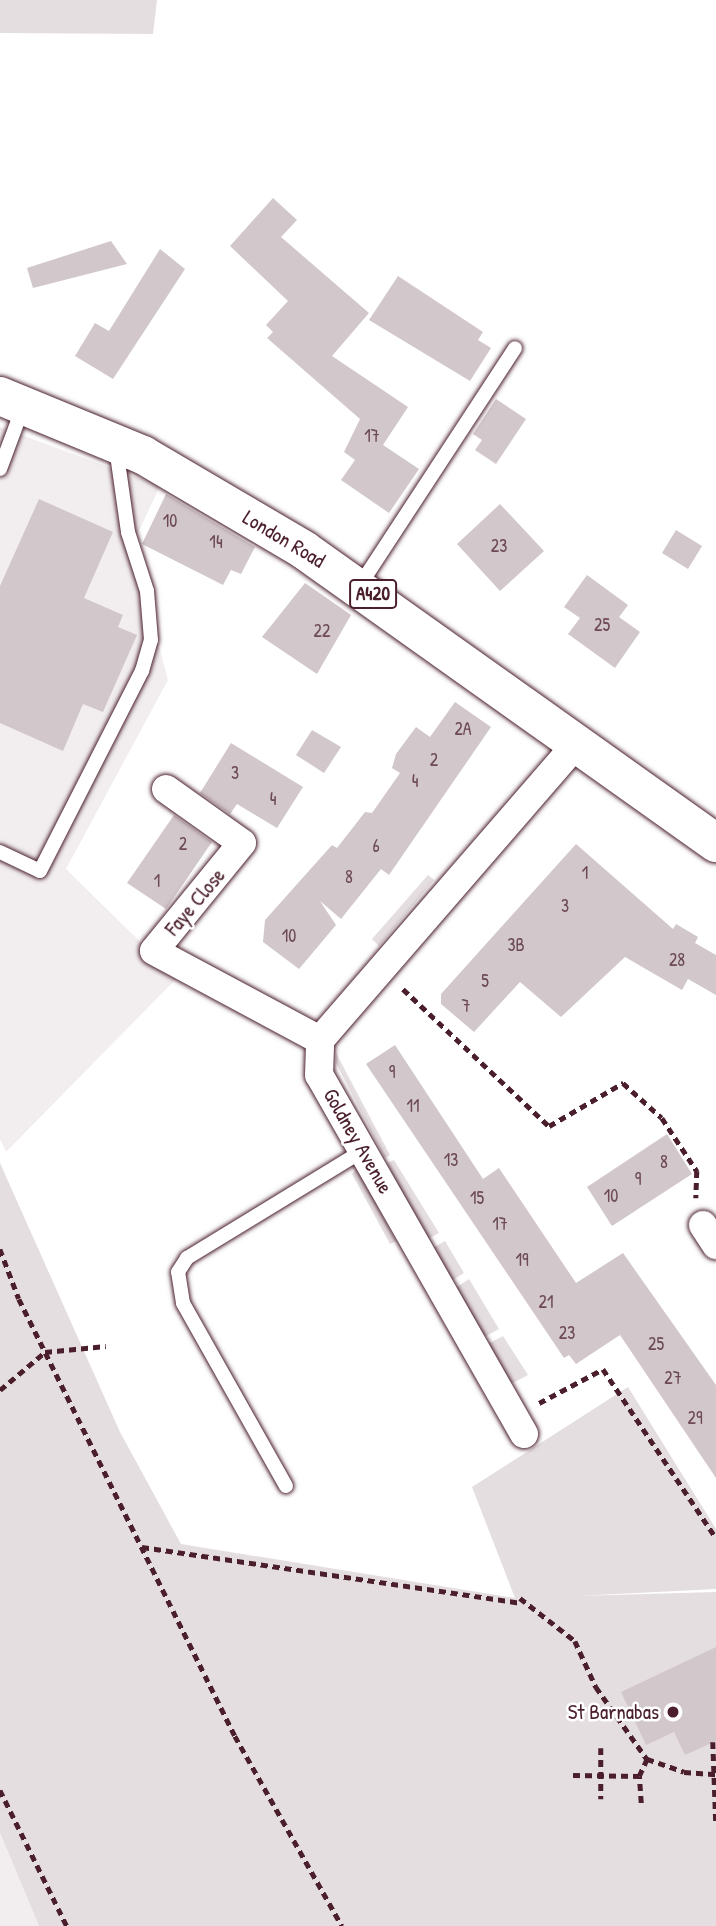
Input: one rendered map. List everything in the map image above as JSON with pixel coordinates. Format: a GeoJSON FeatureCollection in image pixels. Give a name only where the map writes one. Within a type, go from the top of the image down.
{"type":"FeatureCollection","features":[{"type":"Feature","properties":{"kind":"main road","name":"London Road"},"geometry":{"type":"LineString","coordinates":[[12,401],[115,443],[360,585],[716,843]]}},
{"type":"Feature","properties":{"kind":"street"},"geometry":{"type":"LineString","coordinates":[[320,1040],[578,742]]}},
{"type":"Feature","properties":{"kind":"street","name":"Faye Close"},"geometry":{"type":"LineString","coordinates":[[166,789],[242,843],[154,951],[320,1040]]}},
{"type":"Feature","properties":{"kind":"street","name":"Goldney Avenue"},"geometry":{"type":"LineString","coordinates":[[320,1040],[319,1075],[519,1425]]}},
{"type":"Feature","properties":{"kind":"lane"},"geometry":{"type":"LineString","coordinates":[[360,585],[515,348]]}},
{"type":"Feature","properties":{"kind":"lane"},"geometry":{"type":"LineString","coordinates":[[0,469],[12,401]]}},
{"type":"Feature","properties":{"kind":"lane"},"geometry":{"type":"LineString","coordinates":[[0,852],[40,871],[142,671],[151,640],[147,592],[128,532],[115,443]]}},
{"type":"Feature","properties":{"kind":"lane"},"geometry":{"type":"LineString","coordinates":[[286,1486],[183,1303],[178,1272],[187,1258],[364,1150]]}},
{"type":"Feature","properties":{"kind":"path"},"geometry":{"type":"LineString","coordinates":[[381,970],[549,1126],[623,1083],[662,1118],[697,1171],[709,1235]]}},
{"type":"Feature","properties":{"kind":"path"},"geometry":{"type":"LineString","coordinates":[[0,1248],[45,1352],[234,1736],[342,1926]]}},
{"type":"Feature","properties":{"kind":"path"},"geometry":{"type":"LineString","coordinates":[[0,1391],[45,1352],[106,1346]]}},
{"type":"Feature","properties":{"kind":"path"},"geometry":{"type":"LineString","coordinates":[[519,1425],[603,1369],[716,1538]]}},
{"type":"Feature","properties":{"kind":"path"},"geometry":{"type":"LineString","coordinates":[[141,1547],[520,1600],[553,1620],[575,1641],[596,1688],[647,1759],[715,1774]]}},
{"type":"Feature","properties":{"kind":"path"},"geometry":{"type":"LineString","coordinates":[[713,1742],[716,1822]]}},
{"type":"Feature","properties":{"kind":"path"},"geometry":{"type":"LineString","coordinates":[[601,1748],[601,1798]]}},
{"type":"Feature","properties":{"kind":"path"},"geometry":{"type":"LineString","coordinates":[[641,1803],[639,1776],[647,1759]]}},
{"type":"Feature","properties":{"kind":"path"},"geometry":{"type":"LineString","coordinates":[[573,1775],[639,1776]]}},
{"type":"Feature","properties":{"kind":"path"},"geometry":{"type":"LineString","coordinates":[[0,1790],[67,1926]]}},
{"type":"Feature","properties":{"kind":"shaded area"},"geometry":{"type":"Polygon","coordinates":[[[0,0],[157,0],[153,34],[0,33],[0,0]]]}},
{"type":"Feature","properties":{"kind":"shaded area"},"geometry":{"type":"Polygon","coordinates":[[[0,427],[160,486],[132,546],[168,680],[66,869],[177,978],[6,1152],[0,1139],[0,427]]]}},
{"type":"Feature","properties":{"kind":"shaded area"},"geometry":{"type":"Polygon","coordinates":[[[428,875],[434,880],[379,946],[372,939],[428,875]]]}},
{"type":"Feature","properties":{"kind":"shaded area"},"geometry":{"type":"Polygon","coordinates":[[[336,1053],[390,1155],[385,1158],[336,1063],[336,1053]]]}},
{"type":"Feature","properties":{"kind":"shaded area"},"geometry":{"type":"Polygon","coordinates":[[[394,1160],[439,1233],[426,1240],[387,1163],[394,1160]]]}},
{"type":"Feature","properties":{"kind":"shaded area"},"geometry":{"type":"Polygon","coordinates":[[[0,1163],[120,1432],[181,1544],[515,1598],[472,1487],[628,1387],[716,1529],[716,1589],[577,1596],[716,1592],[716,1926],[39,1926],[0,1833],[0,1163]]]}},
{"type":"Feature","properties":{"kind":"shaded area"},"geometry":{"type":"Polygon","coordinates":[[[357,1168],[396,1241],[390,1244],[352,1174],[357,1168]]]}},
{"type":"Feature","properties":{"kind":"shaded area"},"geometry":{"type":"Polygon","coordinates":[[[445,1241],[464,1273],[448,1283],[431,1249],[445,1241]]]}},
{"type":"Feature","properties":{"kind":"shaded area"},"geometry":{"type":"Polygon","coordinates":[[[469,1279],[499,1329],[477,1341],[452,1290],[469,1279]]]}},
{"type":"Feature","properties":{"kind":"shaded area"},"geometry":{"type":"Polygon","coordinates":[[[503,1336],[528,1375],[507,1386],[480,1348],[503,1336]]]}},
{"type":"Feature","properties":{"kind":"shaded area"},"geometry":{"type":"Polygon","coordinates":[[[0,1833],[39,1926],[0,1926],[0,1833]]]}},
{"type":"Feature","properties":{"kind":"building"},"geometry":{"type":"Polygon","coordinates":[[[273,198],[297,220],[281,237],[369,313],[332,356],[408,407],[383,445],[419,469],[389,513],[341,480],[355,460],[344,452],[360,419],[267,338],[273,332],[266,325],[288,301],[230,246],[273,198]]]}},
{"type":"Feature","properties":{"kind":"building"},"geometry":{"type":"Polygon","coordinates":[[[111,241],[127,264],[33,288],[27,268],[111,241]]]}},
{"type":"Feature","properties":{"kind":"building"},"geometry":{"type":"Polygon","coordinates":[[[160,249],[185,269],[113,379],[75,356],[95,323],[109,331],[160,249]]]}},
{"type":"Feature","properties":{"kind":"building"},"geometry":{"type":"Polygon","coordinates":[[[398,276],[483,332],[478,340],[491,348],[470,381],[369,320],[398,276]]]}},
{"type":"Feature","properties":{"kind":"building"},"geometry":{"type":"Polygon","coordinates":[[[496,399],[526,419],[496,464],[475,450],[482,440],[473,434],[496,399]]]}},
{"type":"Feature","properties":{"kind":"building"},"geometry":{"type":"Polygon","coordinates":[[[166,494],[255,547],[241,574],[231,570],[223,585],[142,544],[166,494]]]}},
{"type":"Feature","properties":{"kind":"building"},"geometry":{"type":"Polygon","coordinates":[[[39,499],[113,532],[84,598],[123,615],[118,627],[137,635],[103,712],[83,704],[63,751],[0,723],[0,586],[39,499]]]}},
{"type":"Feature","properties":{"kind":"building"},"geometry":{"type":"Polygon","coordinates":[[[500,504],[544,551],[500,591],[457,544],[500,504]]]}},
{"type":"Feature","properties":{"kind":"building"},"geometry":{"type":"Polygon","coordinates":[[[676,530],[702,546],[688,569],[662,553],[676,530]]]}},
{"type":"Feature","properties":{"kind":"building"},"geometry":{"type":"Polygon","coordinates":[[[587,575],[628,605],[619,617],[640,632],[615,668],[568,634],[580,618],[564,607],[587,575]]]}},
{"type":"Feature","properties":{"kind":"building"},"geometry":{"type":"Polygon","coordinates":[[[305,583],[351,615],[317,674],[262,637],[305,583]]]}},
{"type":"Feature","properties":{"kind":"building"},"geometry":{"type":"Polygon","coordinates":[[[455,702],[491,727],[389,875],[381,869],[341,919],[320,901],[336,925],[299,969],[263,942],[265,920],[332,845],[337,848],[365,812],[372,813],[400,773],[392,768],[396,754],[416,727],[430,737],[455,702]]]}},
{"type":"Feature","properties":{"kind":"building"},"geometry":{"type":"Polygon","coordinates":[[[312,730],[341,747],[324,773],[296,755],[312,730]]]}},
{"type":"Feature","properties":{"kind":"building"},"geometry":{"type":"Polygon","coordinates":[[[231,743],[303,787],[277,828],[237,804],[230,814],[200,793],[231,743]]]}},
{"type":"Feature","properties":{"kind":"building"},"geometry":{"type":"Polygon","coordinates":[[[174,815],[212,842],[166,909],[127,883],[174,815]]]}},
{"type":"Feature","properties":{"kind":"building"},"geometry":{"type":"Polygon","coordinates":[[[576,844],[673,929],[676,924],[698,937],[695,943],[716,955],[716,995],[688,979],[682,990],[625,957],[561,1017],[520,982],[474,1032],[441,1004],[441,994],[576,844]]]}},
{"type":"Feature","properties":{"kind":"building"},"geometry":{"type":"Polygon","coordinates":[[[395,1045],[483,1179],[499,1168],[576,1283],[623,1253],[716,1385],[716,1478],[620,1335],[576,1364],[569,1355],[564,1358],[366,1064],[395,1045]]]}},
{"type":"Feature","properties":{"kind":"building"},"geometry":{"type":"Polygon","coordinates":[[[667,1134],[692,1174],[612,1226],[587,1187],[667,1134]]]}},
{"type":"Feature","properties":{"kind":"building","name":"St Barnabas"},"geometry":{"type":"Polygon","coordinates":[[[716,1647],[716,1741],[685,1755],[674,1732],[646,1745],[621,1692],[716,1647]]]}},
{"type":"Feature","properties":{"kind":"place","name":"St Barnabas"},"geometry":{"type":"Point","coordinates":[673,1712]}}]}
